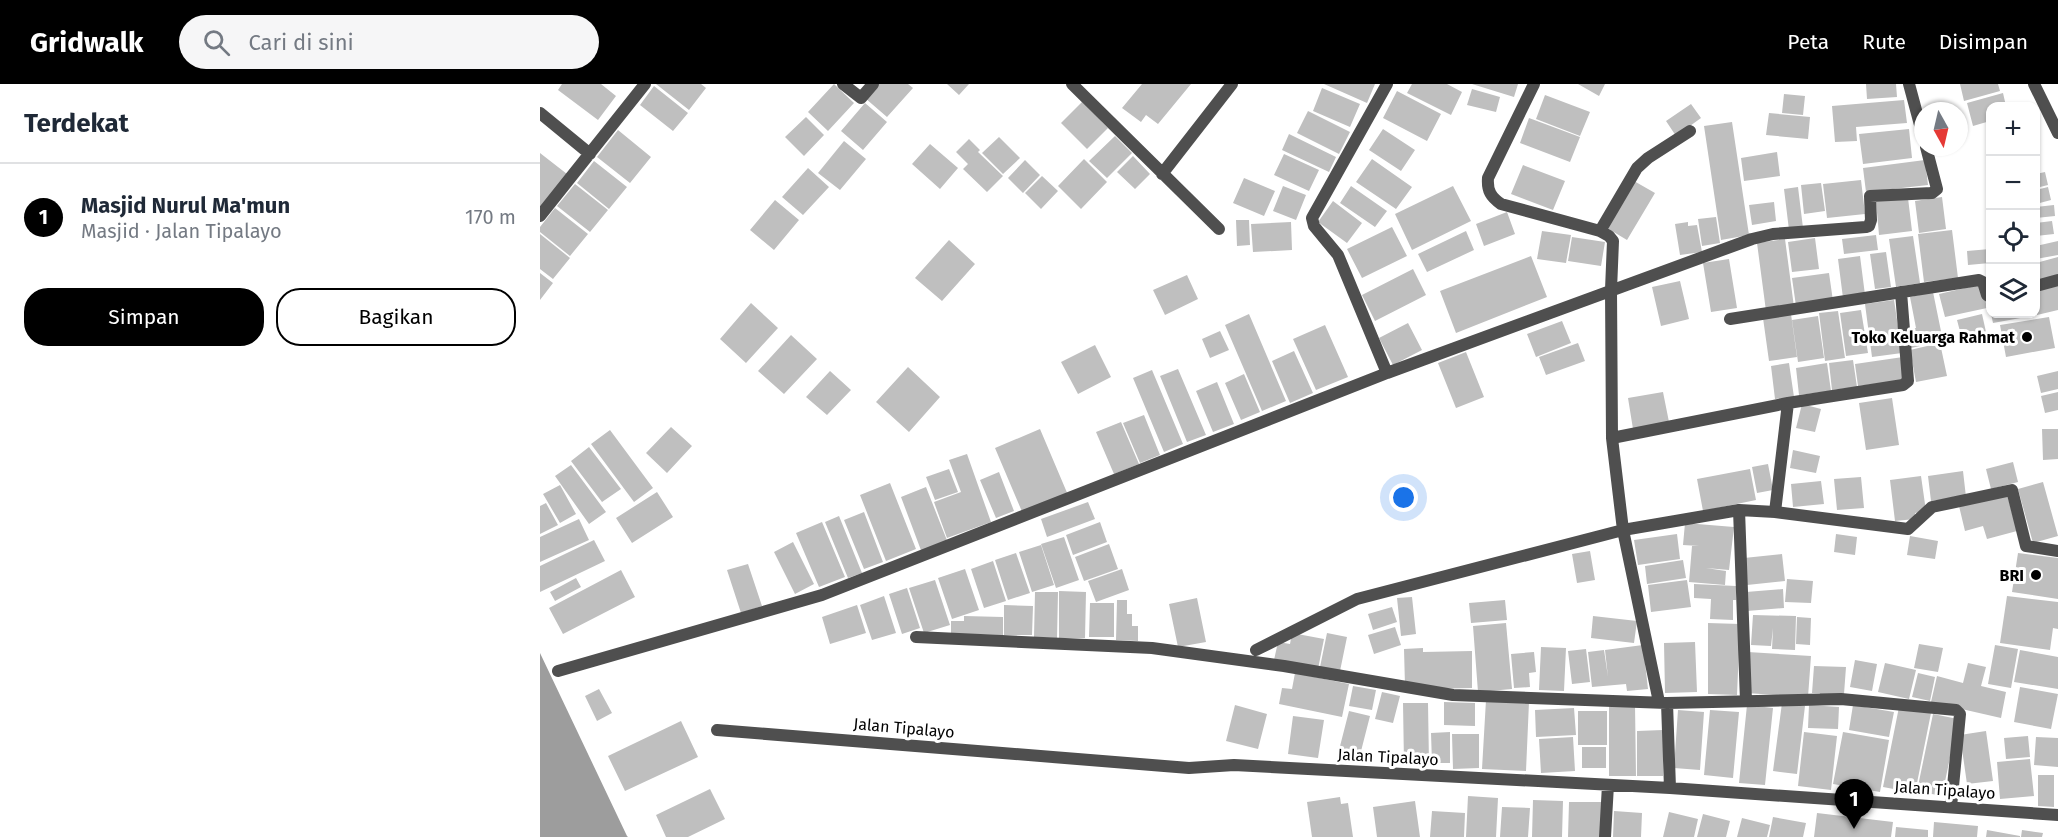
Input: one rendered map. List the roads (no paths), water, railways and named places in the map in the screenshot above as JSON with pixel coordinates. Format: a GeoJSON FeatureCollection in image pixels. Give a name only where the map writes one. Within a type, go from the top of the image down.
{"type":"FeatureCollection","features":[{"type":"Feature","properties":{"kind":"street"},"geometry":{"type":"LineString","coordinates":[[540,216],[645,84]]}},
{"type":"Feature","properties":{"kind":"street"},"geometry":{"type":"LineString","coordinates":[[843,84],[861,98],[873,84]]}},
{"type":"Feature","properties":{"kind":"street"},"geometry":{"type":"LineString","coordinates":[[1072,84],[1219,229]]}},
{"type":"Feature","properties":{"kind":"street"},"geometry":{"type":"LineString","coordinates":[[1162,174],[1232,84]]}},
{"type":"Feature","properties":{"kind":"street"},"geometry":{"type":"LineString","coordinates":[[1387,84],[1312,218],[1314,226],[1338,255],[1387,373]]}},
{"type":"Feature","properties":{"kind":"street"},"geometry":{"type":"LineString","coordinates":[[1534,84],[1488,178],[1490,193],[1501,204],[1600,231],[1613,241],[1612,438],[1623,530],[1663,702],[1670,788]]}},
{"type":"Feature","properties":{"kind":"street"},"geometry":{"type":"LineString","coordinates":[[1909,84],[1914,103]]}},
{"type":"Feature","properties":{"kind":"street"},"geometry":{"type":"LineString","coordinates":[[2034,84],[2058,133]]}},
{"type":"Feature","properties":{"kind":"street"},"geometry":{"type":"LineString","coordinates":[[540,113],[590,154]]}},
{"type":"Feature","properties":{"kind":"street"},"geometry":{"type":"LineString","coordinates":[[1600,231],[1637,168],[1648,158],[1690,131]]}},
{"type":"Feature","properties":{"kind":"street"},"geometry":{"type":"LineString","coordinates":[[558,671],[822,595],[1387,373],[1762,236],[1869,226],[1872,220],[1870,196],[1934,192],[1937,186],[1929,156]]}},
{"type":"Feature","properties":{"kind":"street"},"geometry":{"type":"LineString","coordinates":[[1730,319],[1978,280],[1983,282],[1986,292]]}},
{"type":"Feature","properties":{"kind":"street"},"geometry":{"type":"LineString","coordinates":[[2040,285],[2058,280]]}},
{"type":"Feature","properties":{"kind":"street"},"geometry":{"type":"LineString","coordinates":[[1612,438],[1788,403],[1906,384],[1909,377],[1901,292]]}},
{"type":"Feature","properties":{"kind":"street"},"geometry":{"type":"LineString","coordinates":[[1775,512],[1788,403]]}},
{"type":"Feature","properties":{"kind":"street"},"geometry":{"type":"LineString","coordinates":[[1256,650],[1357,599],[1623,530],[1739,510],[1775,512],[1908,529],[1932,507],[2012,490],[2026,546],[2058,551]]}},
{"type":"Feature","properties":{"kind":"street"},"geometry":{"type":"LineString","coordinates":[[1739,510],[1746,701]]}},
{"type":"Feature","properties":{"kind":"street"},"geometry":{"type":"LineString","coordinates":[[916,637],[1152,648],[1284,666],[1453,695],[1663,702],[1841,699],[1958,711],[1960,714],[1951,807]]}},
{"type":"Feature","properties":{"kind":"street","name":"Jalan Tipalayo"},"geometry":{"type":"LineString","coordinates":[[717,730],[1189,768],[1234,765],[1670,788],[2058,815]]}},
{"type":"Feature","properties":{"kind":"street"},"geometry":{"type":"LineString","coordinates":[[1605,837],[1608,785]]}},
{"type":"Feature","properties":{"kind":"place","name":"Toko Keluarga Rahmat"},"geometry":{"type":"Point","coordinates":[2027,337]}},
{"type":"Feature","properties":{"kind":"place","name":"BRI"},"geometry":{"type":"Point","coordinates":[2036,575]}},
{"type":"Feature","properties":{"kind":"place","name":"Masjid Nurul Ma'mun"},"geometry":{"type":"Point","coordinates":[1854,829]}}]}
